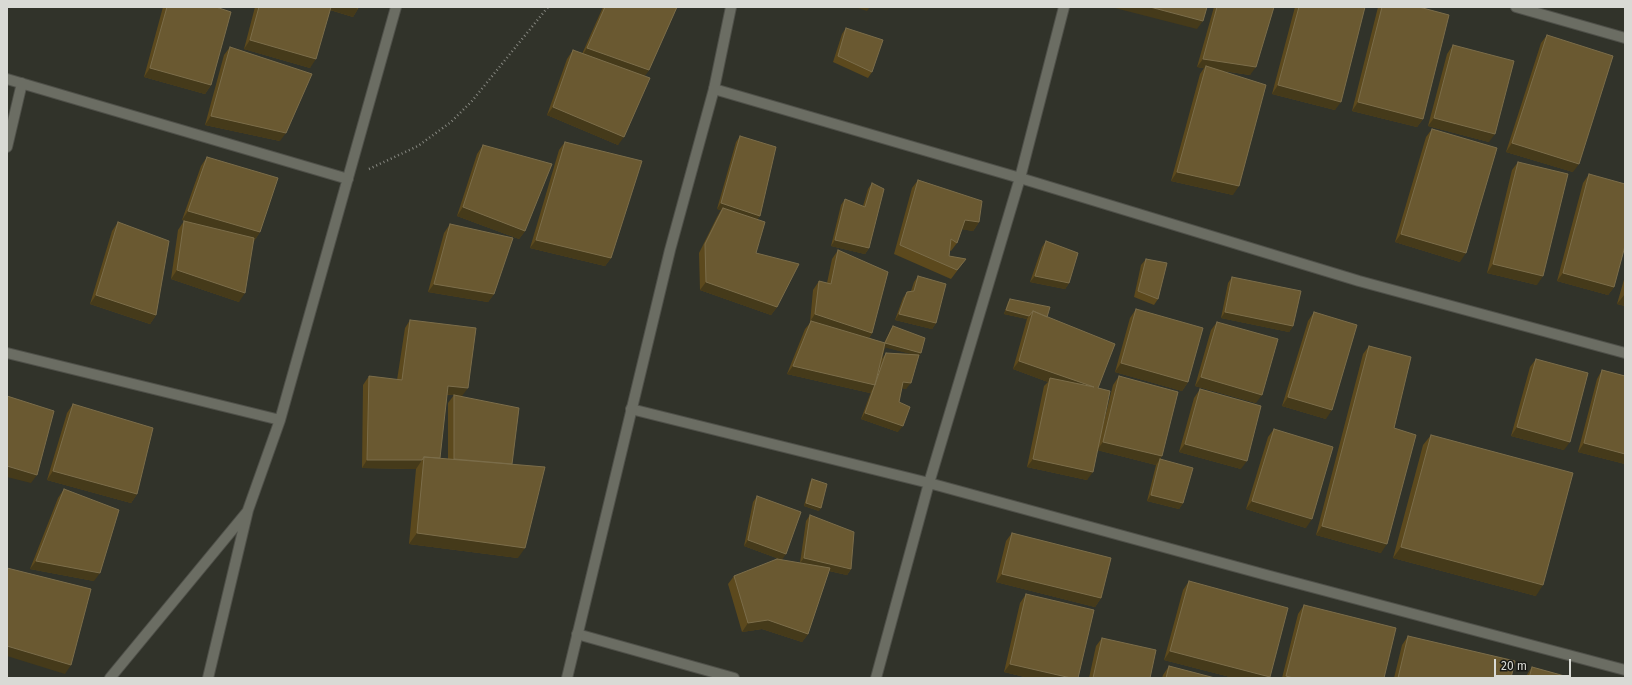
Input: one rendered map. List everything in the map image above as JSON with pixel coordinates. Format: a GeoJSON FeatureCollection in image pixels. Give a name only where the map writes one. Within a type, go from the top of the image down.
{"type":"FeatureCollection","features":[{"type":"Feature","properties":{"kind":"street"},"geometry":{"type":"LineString","coordinates":[[208,678],[248,510],[280,420],[396,7]]}},
{"type":"Feature","properties":{"kind":"street"},"geometry":{"type":"LineString","coordinates":[[567,678],[670,250],[714,89],[731,7]]}},
{"type":"Feature","properties":{"kind":"street"},"geometry":{"type":"LineString","coordinates":[[876,678],[929,483],[1020,178],[1064,7]]}},
{"type":"Feature","properties":{"kind":"street"},"geometry":{"type":"LineString","coordinates":[[1516,7],[1549,11],[1625,38]]}},
{"type":"Feature","properties":{"kind":"street"},"geometry":{"type":"LineString","coordinates":[[7,79],[348,179]]}},
{"type":"Feature","properties":{"kind":"street"},"geometry":{"type":"LineString","coordinates":[[7,147],[22,83]]}},
{"type":"Feature","properties":{"kind":"street"},"geometry":{"type":"LineString","coordinates":[[714,89],[1020,178],[1359,281],[1625,353]]}},
{"type":"Feature","properties":{"kind":"street"},"geometry":{"type":"LineString","coordinates":[[7,353],[280,420]]}},
{"type":"Feature","properties":{"kind":"street"},"geometry":{"type":"LineString","coordinates":[[631,408],[929,483],[1263,574],[1625,670]]}},
{"type":"Feature","properties":{"kind":"street"},"geometry":{"type":"LineString","coordinates":[[110,678],[248,510]]}},
{"type":"Feature","properties":{"kind":"street"},"geometry":{"type":"LineString","coordinates":[[577,634],[734,678]]}},
{"type":"Feature","properties":{"kind":"path"},"geometry":{"type":"LineString","coordinates":[[348,179],[418,146],[451,122],[472,100],[548,7]]}},
{"type":"Feature","properties":{"kind":"building"},"geometry":{"type":"Polygon","coordinates":[[[167,7],[216,7],[231,12],[211,85],[150,68],[167,7]]]}},
{"type":"Feature","properties":{"kind":"building"},"geometry":{"type":"Polygon","coordinates":[[[259,7],[331,7],[316,59],[250,40],[259,7]]]}},
{"type":"Feature","properties":{"kind":"building"},"geometry":{"type":"Polygon","coordinates":[[[605,7],[677,7],[649,70],[587,48],[605,7]]]}},
{"type":"Feature","properties":{"kind":"building"},"geometry":{"type":"Polygon","coordinates":[[[1150,7],[1207,7],[1203,21],[1150,7]]]}},
{"type":"Feature","properties":{"kind":"building"},"geometry":{"type":"Polygon","coordinates":[[[1217,7],[1274,7],[1256,67],[1203,59],[1217,7]]]}},
{"type":"Feature","properties":{"kind":"building"},"geometry":{"type":"Polygon","coordinates":[[[1299,7],[1365,7],[1341,102],[1278,85],[1299,7]]]}},
{"type":"Feature","properties":{"kind":"building"},"geometry":{"type":"Polygon","coordinates":[[[1382,7],[1419,7],[1449,15],[1423,119],[1358,102],[1382,7]]]}},
{"type":"Feature","properties":{"kind":"building"},"geometry":{"type":"Polygon","coordinates":[[[846,28],[883,40],[872,72],[838,56],[846,28]]]}},
{"type":"Feature","properties":{"kind":"building"},"geometry":{"type":"Polygon","coordinates":[[[1547,35],[1613,56],[1579,164],[1512,143],[1547,35]]]}},
{"type":"Feature","properties":{"kind":"building"},"geometry":{"type":"Polygon","coordinates":[[[1453,45],[1514,61],[1495,134],[1434,118],[1453,45]]]}},
{"type":"Feature","properties":{"kind":"building"},"geometry":{"type":"Polygon","coordinates":[[[230,47],[312,74],[286,133],[211,116],[230,47]]]}},
{"type":"Feature","properties":{"kind":"building"},"geometry":{"type":"Polygon","coordinates":[[[573,50],[650,78],[624,137],[553,107],[573,50]]]}},
{"type":"Feature","properties":{"kind":"building"},"geometry":{"type":"Polygon","coordinates":[[[1206,66],[1266,85],[1239,186],[1177,172],[1206,66]]]}},
{"type":"Feature","properties":{"kind":"building"},"geometry":{"type":"Polygon","coordinates":[[[1432,129],[1497,148],[1466,253],[1401,234],[1432,129]]]}},
{"type":"Feature","properties":{"kind":"building"},"geometry":{"type":"Polygon","coordinates":[[[740,136],[776,147],[760,216],[721,203],[740,136]]]}},
{"type":"Feature","properties":{"kind":"building"},"geometry":{"type":"Polygon","coordinates":[[[565,142],[642,161],[611,258],[536,240],[565,142]]]}},
{"type":"Feature","properties":{"kind":"building"},"geometry":{"type":"Polygon","coordinates":[[[483,145],[552,164],[525,231],[463,207],[483,145]]]}},
{"type":"Feature","properties":{"kind":"building"},"geometry":{"type":"Polygon","coordinates":[[[207,157],[278,178],[260,232],[188,211],[207,157]]]}},
{"type":"Feature","properties":{"kind":"building"},"geometry":{"type":"Polygon","coordinates":[[[1518,162],[1568,174],[1543,276],[1493,264],[1518,162]]]}},
{"type":"Feature","properties":{"kind":"building"},"geometry":{"type":"Polygon","coordinates":[[[1589,174],[1625,184],[1625,246],[1614,287],[1563,273],[1589,174]]]}},
{"type":"Feature","properties":{"kind":"building"},"geometry":{"type":"Polygon","coordinates":[[[918,180],[982,201],[979,222],[965,220],[957,243],[951,239],[949,256],[966,259],[957,270],[900,245],[918,180]]]}},
{"type":"Feature","properties":{"kind":"building"},"geometry":{"type":"Polygon","coordinates":[[[872,183],[884,189],[869,248],[835,240],[845,199],[865,207],[872,183]]]}},
{"type":"Feature","properties":{"kind":"building"},"geometry":{"type":"Polygon","coordinates":[[[723,208],[765,222],[756,253],[799,264],[777,307],[706,282],[705,244],[723,208]]]}},
{"type":"Feature","properties":{"kind":"building"},"geometry":{"type":"Polygon","coordinates":[[[184,221],[254,238],[245,293],[177,270],[184,221]]]}},
{"type":"Feature","properties":{"kind":"building"},"geometry":{"type":"Polygon","coordinates":[[[118,222],[169,241],[156,315],[96,295],[118,222]]]}},
{"type":"Feature","properties":{"kind":"building"},"geometry":{"type":"Polygon","coordinates":[[[450,224],[513,238],[494,294],[434,284],[450,224]]]}},
{"type":"Feature","properties":{"kind":"building"},"geometry":{"type":"Polygon","coordinates":[[[1046,241],[1078,253],[1069,283],[1035,276],[1046,241]]]}},
{"type":"Feature","properties":{"kind":"building"},"geometry":{"type":"Polygon","coordinates":[[[838,250],[888,272],[872,333],[815,314],[819,281],[831,284],[838,250]]]}},
{"type":"Feature","properties":{"kind":"building"},"geometry":{"type":"Polygon","coordinates":[[[1146,259],[1167,263],[1158,299],[1138,291],[1146,259]]]}},
{"type":"Feature","properties":{"kind":"building"},"geometry":{"type":"Polygon","coordinates":[[[918,276],[946,284],[936,323],[899,314],[907,292],[914,291],[918,276]]]}},
{"type":"Feature","properties":{"kind":"building"},"geometry":{"type":"Polygon","coordinates":[[[1232,277],[1301,291],[1293,326],[1225,312],[1232,277]]]}},
{"type":"Feature","properties":{"kind":"building"},"geometry":{"type":"Polygon","coordinates":[[[1010,299],[1050,307],[1047,317],[1033,311],[1029,316],[1006,310],[1010,299]]]}},
{"type":"Feature","properties":{"kind":"building"},"geometry":{"type":"Polygon","coordinates":[[[1136,309],[1203,328],[1188,382],[1121,363],[1136,309]]]}},
{"type":"Feature","properties":{"kind":"building"},"geometry":{"type":"Polygon","coordinates":[[[1033,311],[1115,344],[1098,388],[1110,391],[1093,472],[1033,459],[1050,378],[1094,387],[1019,361],[1033,311]]]}},
{"type":"Feature","properties":{"kind":"building"},"geometry":{"type":"Polygon","coordinates":[[[1314,312],[1357,325],[1332,410],[1288,397],[1314,312]]]}},
{"type":"Feature","properties":{"kind":"building"},"geometry":{"type":"Polygon","coordinates":[[[410,320],[476,328],[468,388],[448,386],[440,458],[424,457],[422,460],[367,460],[369,376],[402,380],[410,320]]]}},
{"type":"Feature","properties":{"kind":"building"},"geometry":{"type":"Polygon","coordinates":[[[811,321],[885,343],[875,385],[793,366],[811,321]]]}},
{"type":"Feature","properties":{"kind":"building"},"geometry":{"type":"Polygon","coordinates":[[[1217,322],[1278,339],[1262,395],[1201,377],[1217,322]]]}},
{"type":"Feature","properties":{"kind":"building"},"geometry":{"type":"Polygon","coordinates":[[[893,326],[925,338],[921,353],[885,343],[893,326]]]}},
{"type":"Feature","properties":{"kind":"building"},"geometry":{"type":"Polygon","coordinates":[[[1369,346],[1411,357],[1394,428],[1416,435],[1387,544],[1322,526],[1369,346]]]}},
{"type":"Feature","properties":{"kind":"building"},"geometry":{"type":"Polygon","coordinates":[[[886,353],[919,355],[911,383],[903,382],[899,402],[910,407],[903,426],[865,413],[886,353]]]}},
{"type":"Feature","properties":{"kind":"building"},"geometry":{"type":"Polygon","coordinates":[[[1536,359],[1588,373],[1570,442],[1517,427],[1536,359]]]}},
{"type":"Feature","properties":{"kind":"building"},"geometry":{"type":"Polygon","coordinates":[[[1602,370],[1625,376],[1625,454],[1584,443],[1602,370]]]}},
{"type":"Feature","properties":{"kind":"building"},"geometry":{"type":"Polygon","coordinates":[[[1119,376],[1178,392],[1162,456],[1103,442],[1119,376]]]}},
{"type":"Feature","properties":{"kind":"building"},"geometry":{"type":"Polygon","coordinates":[[[1200,389],[1261,406],[1247,461],[1185,444],[1200,389]]]}},
{"type":"Feature","properties":{"kind":"building"},"geometry":{"type":"Polygon","coordinates":[[[454,395],[519,408],[512,464],[454,459],[454,395]]]}},
{"type":"Feature","properties":{"kind":"building"},"geometry":{"type":"Polygon","coordinates":[[[7,396],[54,411],[37,475],[7,466],[7,396]]]}},
{"type":"Feature","properties":{"kind":"building"},"geometry":{"type":"Polygon","coordinates":[[[73,404],[153,428],[137,494],[53,471],[73,404]]]}},
{"type":"Feature","properties":{"kind":"building"},"geometry":{"type":"Polygon","coordinates":[[[1274,429],[1333,447],[1312,519],[1252,501],[1274,429]]]}},
{"type":"Feature","properties":{"kind":"building"},"geometry":{"type":"Polygon","coordinates":[[[1431,435],[1573,473],[1543,585],[1401,547],[1431,435]]]}},
{"type":"Feature","properties":{"kind":"building"},"geometry":{"type":"Polygon","coordinates":[[[424,457],[545,467],[525,548],[417,533],[424,457]]]}},
{"type":"Feature","properties":{"kind":"building"},"geometry":{"type":"Polygon","coordinates":[[[1160,459],[1193,468],[1183,503],[1151,495],[1160,459]]]}},
{"type":"Feature","properties":{"kind":"building"},"geometry":{"type":"Polygon","coordinates":[[[812,479],[827,484],[821,508],[806,503],[812,479]]]}},
{"type":"Feature","properties":{"kind":"building"},"geometry":{"type":"Polygon","coordinates":[[[64,489],[119,510],[100,573],[36,561],[64,489]]]}},
{"type":"Feature","properties":{"kind":"building"},"geometry":{"type":"Polygon","coordinates":[[[757,496],[801,512],[786,554],[748,540],[757,496]]]}},
{"type":"Feature","properties":{"kind":"building"},"geometry":{"type":"Polygon","coordinates":[[[810,515],[854,532],[851,569],[804,558],[810,515]]]}},
{"type":"Feature","properties":{"kind":"building"},"geometry":{"type":"Polygon","coordinates":[[[1012,533],[1111,558],[1101,598],[1002,574],[1012,533]]]}},
{"type":"Feature","properties":{"kind":"building"},"geometry":{"type":"Polygon","coordinates":[[[777,559],[830,568],[808,634],[768,620],[748,623],[734,576],[777,559]]]}},
{"type":"Feature","properties":{"kind":"building"},"geometry":{"type":"Polygon","coordinates":[[[7,568],[91,589],[71,665],[7,646],[7,568]]]}},
{"type":"Feature","properties":{"kind":"building"},"geometry":{"type":"Polygon","coordinates":[[[1189,581],[1288,608],[1270,677],[1170,651],[1189,581]]]}},
{"type":"Feature","properties":{"kind":"building"},"geometry":{"type":"Polygon","coordinates":[[[1026,594],[1094,610],[1078,678],[1071,678],[1010,664],[1026,594]]]}},
{"type":"Feature","properties":{"kind":"building"},"geometry":{"type":"Polygon","coordinates":[[[1304,605],[1396,628],[1384,678],[1293,678],[1286,676],[1304,605]]]}},
{"type":"Feature","properties":{"kind":"building"},"geometry":{"type":"Polygon","coordinates":[[[1408,636],[1515,661],[1511,678],[1398,678],[1408,636]]]}},
{"type":"Feature","properties":{"kind":"building"},"geometry":{"type":"Polygon","coordinates":[[[1102,638],[1156,650],[1150,678],[1093,678],[1102,638]]]}},
{"type":"Feature","properties":{"kind":"building"},"geometry":{"type":"Polygon","coordinates":[[[1169,666],[1215,678],[1166,678],[1169,666]]]}},
{"type":"Feature","properties":{"kind":"building"},"geometry":{"type":"Polygon","coordinates":[[[1532,667],[1572,678],[1529,678],[1532,667]]]}}]}
